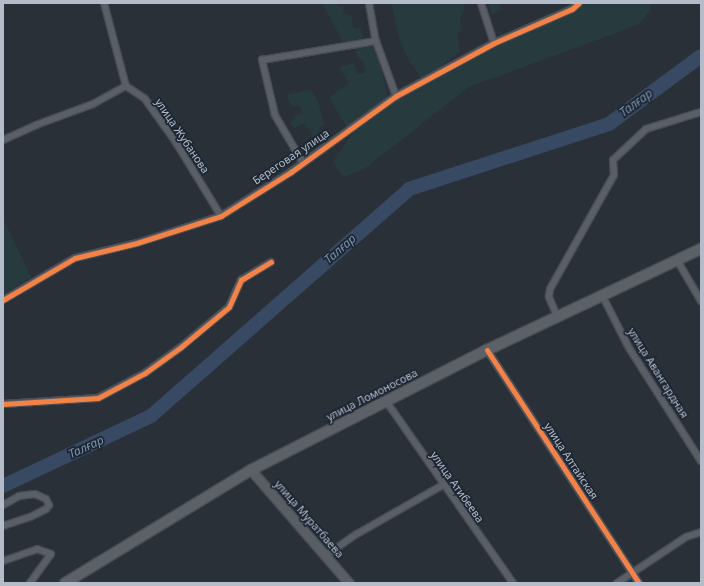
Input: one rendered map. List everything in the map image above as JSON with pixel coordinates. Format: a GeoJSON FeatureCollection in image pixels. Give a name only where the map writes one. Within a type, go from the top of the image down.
{"type":"FeatureCollection","features":[{"type":"Feature","properties":{"kind":"main road","name":"улица Ломоносова"},"geometry":{"type":"LineString","coordinates":[[65,583],[251,470],[487,350],[701,249]]}},
{"type":"Feature","properties":{"kind":"street"},"geometry":{"type":"LineString","coordinates":[[3,140],[36,125],[93,104],[126,86],[104,3]]}},
{"type":"Feature","properties":{"kind":"street"},"geometry":{"type":"LineString","coordinates":[[369,3],[376,41],[396,96]]}},
{"type":"Feature","properties":{"kind":"street"},"geometry":{"type":"LineString","coordinates":[[481,3],[494,43]]}},
{"type":"Feature","properties":{"kind":"street","name":"Береговая улица"},"geometry":{"type":"LineString","coordinates":[[3,300],[75,258],[137,243],[221,216],[304,163],[396,96],[494,43],[572,9],[579,3]]}},
{"type":"Feature","properties":{"kind":"street"},"geometry":{"type":"LineString","coordinates":[[304,163],[275,116],[262,60],[376,41]]}},
{"type":"Feature","properties":{"kind":"street","name":"улица Жубанова"},"geometry":{"type":"LineString","coordinates":[[126,86],[145,99],[175,141],[221,216]]}},
{"type":"Feature","properties":{"kind":"street"},"geometry":{"type":"LineString","coordinates":[[557,316],[549,297],[550,289],[614,175],[613,160],[646,129],[661,123],[686,119],[701,112]]}},
{"type":"Feature","properties":{"kind":"street"},"geometry":{"type":"LineString","coordinates":[[677,260],[701,301]]}},
{"type":"Feature","properties":{"kind":"street"},"geometry":{"type":"LineString","coordinates":[[3,404],[98,398],[145,372],[181,347],[228,307],[241,280],[271,262]]}},
{"type":"Feature","properties":{"kind":"street","name":"улица Авангардная"},"geometry":{"type":"LineString","coordinates":[[602,295],[629,348],[701,460]]}},
{"type":"Feature","properties":{"kind":"street","name":"улица Алтайская"},"geometry":{"type":"LineString","coordinates":[[487,350],[631,573],[639,583]]}},
{"type":"Feature","properties":{"kind":"street","name":"улица Атибеева"},"geometry":{"type":"LineString","coordinates":[[386,401],[443,485],[514,583]]}},
{"type":"Feature","properties":{"kind":"street","name":"улица Муратбаева"},"geometry":{"type":"LineString","coordinates":[[251,470],[349,583]]}},
{"type":"Feature","properties":{"kind":"street"},"geometry":{"type":"LineString","coordinates":[[325,556],[357,534],[443,485]]}},
{"type":"Feature","properties":{"kind":"street"},"geometry":{"type":"LineString","coordinates":[[3,505],[19,496],[35,494],[46,499],[49,505],[46,510],[3,526]]}},
{"type":"Feature","properties":{"kind":"street"},"geometry":{"type":"LineString","coordinates":[[617,583],[686,537],[701,532]]}},
{"type":"Feature","properties":{"kind":"street"},"geometry":{"type":"LineString","coordinates":[[3,562],[37,549],[51,554],[38,576],[30,583]]}},
{"type":"Feature","properties":{"kind":"green space"},"geometry":{"type":"Polygon","coordinates":[[[322,3],[338,3],[338,7],[344,6],[343,13],[352,15],[353,28],[360,28],[365,40],[343,42],[322,3]]]}},
{"type":"Feature","properties":{"kind":"green space"},"geometry":{"type":"Polygon","coordinates":[[[391,3],[464,3],[465,8],[460,18],[462,28],[457,36],[460,51],[433,73],[421,78],[409,61],[399,38],[391,3]]]}},
{"type":"Feature","properties":{"kind":"green space"},"geometry":{"type":"Polygon","coordinates":[[[488,3],[498,3],[501,9],[492,15],[488,3]]]}},
{"type":"Feature","properties":{"kind":"green space"},"geometry":{"type":"Polygon","coordinates":[[[585,3],[651,3],[650,11],[638,25],[469,87],[363,170],[343,177],[333,161],[356,129],[382,112],[412,87],[528,28],[585,3]]]}},
{"type":"Feature","properties":{"kind":"green space"},"geometry":{"type":"Polygon","coordinates":[[[375,44],[389,101],[365,113],[347,127],[329,98],[349,82],[339,68],[353,63],[358,74],[366,72],[363,61],[357,58],[356,48],[375,44]]]}},
{"type":"Feature","properties":{"kind":"green space"},"geometry":{"type":"Polygon","coordinates":[[[311,90],[318,101],[324,124],[319,129],[320,140],[314,139],[305,123],[295,128],[290,124],[294,116],[303,113],[300,106],[292,107],[286,95],[311,90]]]}},
{"type":"Feature","properties":{"kind":"green space"},"geometry":{"type":"Polygon","coordinates":[[[3,218],[31,277],[3,294],[3,218]]]}},
{"type":"Feature","properties":{"kind":"waterway","name":"Талғар"},"geometry":{"type":"LineString","coordinates":[[3,486],[151,416],[409,189],[609,124],[701,56]]}},
{"type":"Feature","properties":{"kind":"cycle path"},"geometry":{"type":"LineString","coordinates":[[3,300],[75,258],[137,243],[221,216],[291,172],[396,96],[494,43],[572,9],[579,3]]}},
{"type":"Feature","properties":{"kind":"cycle path"},"geometry":{"type":"LineString","coordinates":[[3,404],[98,398],[145,373],[181,347],[229,307],[241,280],[271,262]]}},
{"type":"Feature","properties":{"kind":"cycle path"},"geometry":{"type":"LineString","coordinates":[[487,350],[639,583]]}}]}
